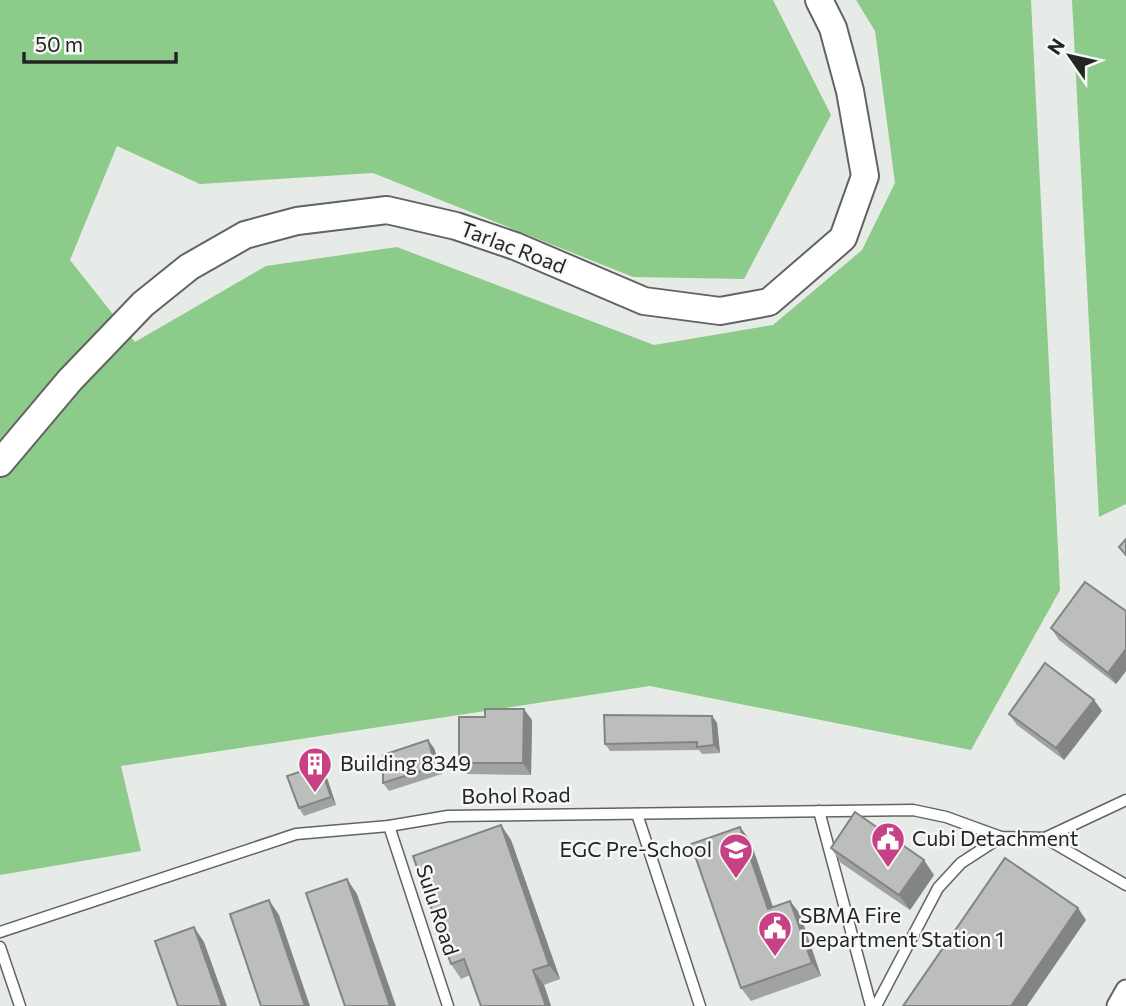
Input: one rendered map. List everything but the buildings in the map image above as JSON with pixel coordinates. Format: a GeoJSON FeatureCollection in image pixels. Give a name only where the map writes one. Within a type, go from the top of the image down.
{"type":"FeatureCollection","features":[{"type":"Feature","properties":{"kind":"main road","name":"Tarlac Road"},"geometry":{"type":"LineString","coordinates":[[0,463],[79,370],[143,304],[180,274],[245,234],[297,221],[387,210],[456,226],[515,246],[643,301],[720,311],[769,302],[844,238],[866,176],[833,28],[819,0]]}},
{"type":"Feature","properties":{"kind":"street"},"geometry":{"type":"LineString","coordinates":[[1117,1006],[1126,990]]}},
{"type":"Feature","properties":{"kind":"lane","name":"Bohol Road"},"geometry":{"type":"LineString","coordinates":[[0,932],[296,835],[389,826],[448,816],[913,810],[946,817],[1001,837],[1045,838],[1126,800]]}},
{"type":"Feature","properties":{"kind":"lane"},"geometry":{"type":"LineString","coordinates":[[819,811],[873,1006]]}},
{"type":"Feature","properties":{"kind":"lane"},"geometry":{"type":"LineString","coordinates":[[636,814],[700,1006]]}},
{"type":"Feature","properties":{"kind":"lane","name":"Sulu Road"},"geometry":{"type":"LineString","coordinates":[[389,826],[448,1006]]}},
{"type":"Feature","properties":{"kind":"lane"},"geometry":{"type":"LineString","coordinates":[[873,1006],[938,888],[961,863],[1001,837]]}},
{"type":"Feature","properties":{"kind":"lane","name":"Bohol Road"},"geometry":{"type":"LineString","coordinates":[[1045,838],[1126,885]]}},
{"type":"Feature","properties":{"kind":"lane"},"geometry":{"type":"LineString","coordinates":[[0,947],[20,1006]]}},
{"type":"Feature","properties":{"kind":"green space"},"geometry":{"type":"Polygon","coordinates":[[[0,0],[773,0],[831,115],[744,279],[633,277],[373,173],[200,184],[117,146],[70,260],[135,342],[266,266],[397,247],[654,345],[773,325],[862,250],[895,183],[875,31],[856,0],[1031,0],[1060,590],[971,750],[650,686],[121,766],[141,851],[0,875],[0,0]]]}},
{"type":"Feature","properties":{"kind":"green space"},"geometry":{"type":"Polygon","coordinates":[[[1072,0],[1126,0],[1126,504],[1099,517],[1072,0]]]}},
{"type":"Feature","properties":{"kind":"place","name":"Building 8349"},"geometry":{"type":"Point","coordinates":[315,794]}},
{"type":"Feature","properties":{"kind":"place","name":"Cubi Detachment"},"geometry":{"type":"Point","coordinates":[888,869]}},
{"type":"Feature","properties":{"kind":"place","name":"EGC Pre-School"},"geometry":{"type":"Point","coordinates":[736,880]}},
{"type":"Feature","properties":{"kind":"place","name":"SBMA Fire Department Station 1"},"geometry":{"type":"Point","coordinates":[775,958]}}]}
